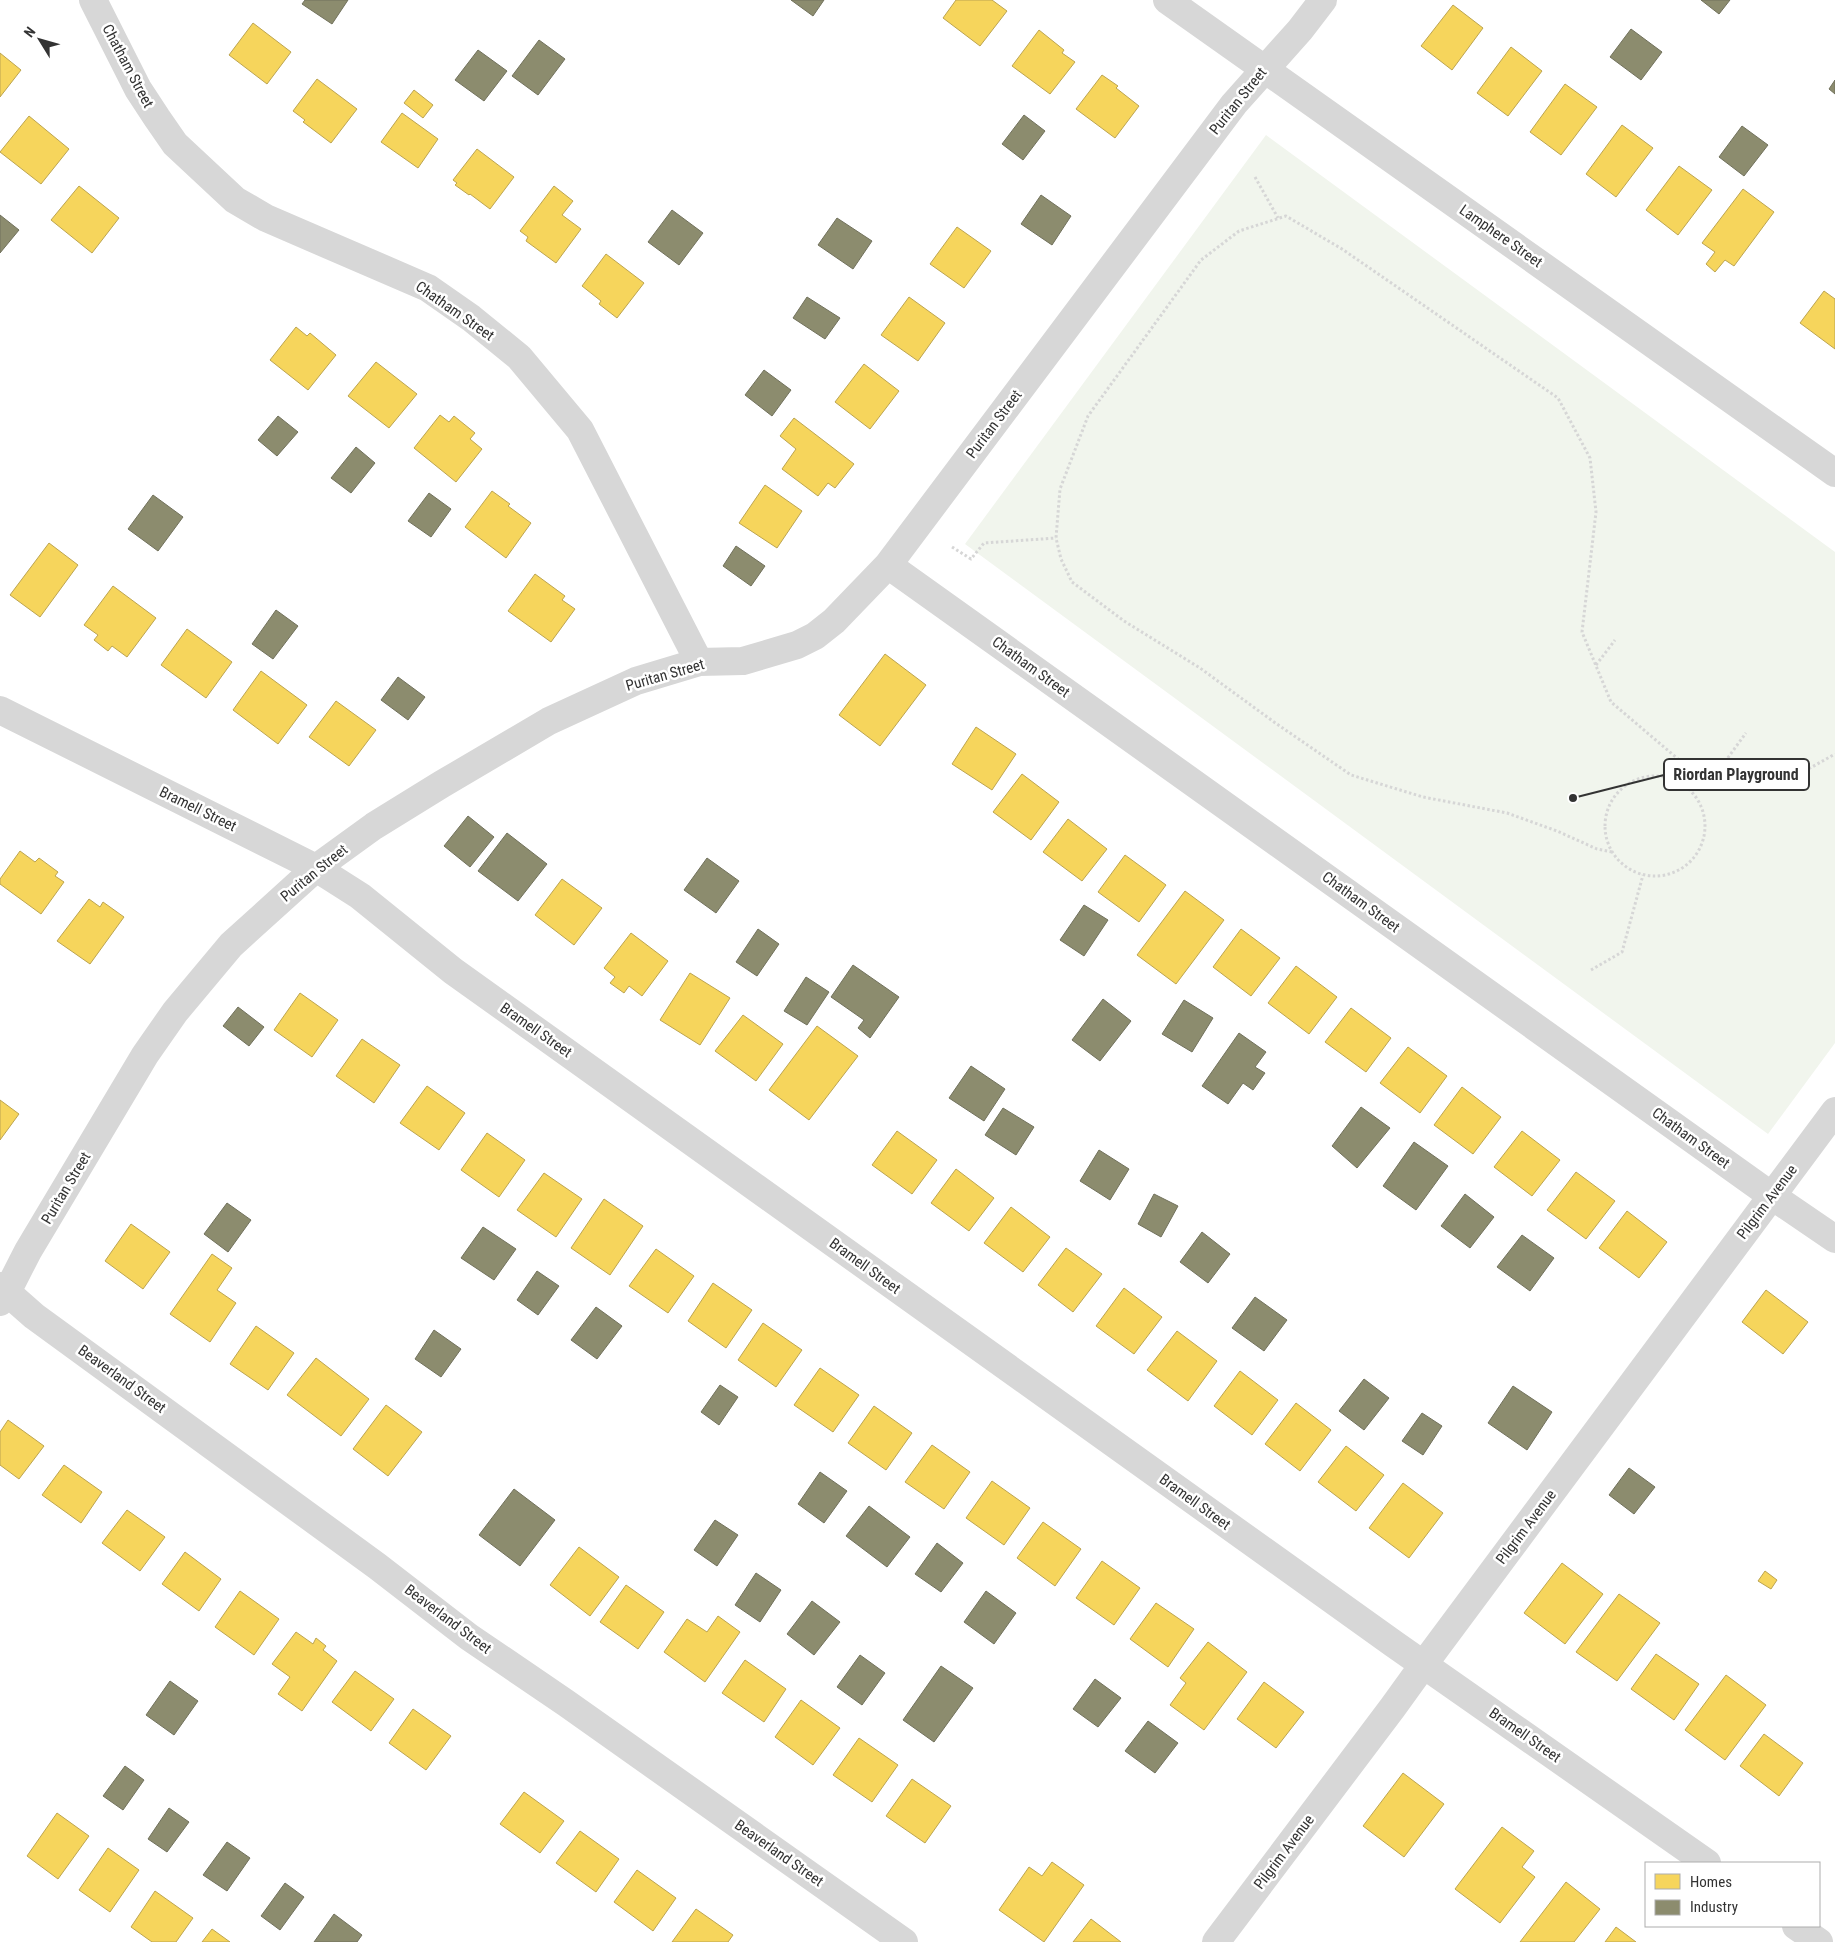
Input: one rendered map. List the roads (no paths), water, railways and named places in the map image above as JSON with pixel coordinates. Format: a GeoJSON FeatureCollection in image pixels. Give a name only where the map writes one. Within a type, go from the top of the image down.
{"type":"FeatureCollection","features":[{"type":"Feature","properties":{"kind":"street","name":"Chatham Street"},"geometry":{"type":"LineString","coordinates":[[93,0],[138,89],[175,144],[235,200],[266,218],[428,288],[471,318],[519,358],[580,430],[698,662]]}},
{"type":"Feature","properties":{"kind":"street","name":"Lamphere Street"},"geometry":{"type":"LineString","coordinates":[[1167,0],[1835,473]]}},
{"type":"Feature","properties":{"kind":"street","name":"Puritan Street"},"geometry":{"type":"LineString","coordinates":[[2,1294],[145,1055],[175,1012],[231,945],[316,868],[374,826],[549,721],[636,681],[698,662],[743,661],[797,646],[815,636],[834,621],[888,565],[1228,112],[1300,30],[1323,0]]}},
{"type":"Feature","properties":{"kind":"street","name":"Chatham Street"},"geometry":{"type":"LineString","coordinates":[[888,565],[1835,1239]]}},
{"type":"Feature","properties":{"kind":"street","name":"Bramell Street"},"geometry":{"type":"LineString","coordinates":[[0,710],[316,868],[360,896],[453,971],[1394,1644],[1706,1862]]}},
{"type":"Feature","properties":{"kind":"street","name":"Pilgrim Avenue"},"geometry":{"type":"LineString","coordinates":[[1216,1942],[1393,1707],[1835,1111]]}},
{"type":"Feature","properties":{"kind":"street","name":"Beaverland Street"},"geometry":{"type":"LineString","coordinates":[[2,1294],[377,1566],[469,1637],[566,1702],[904,1942]]}},
{"type":"Feature","properties":{"kind":"street"},"geometry":{"type":"LineString","coordinates":[[1797,1927],[1819,1942]]}},
{"type":"Feature","properties":{"kind":"place","name":"Riordan Playground"},"geometry":{"type":"Point","coordinates":[1573,798]}}]}
